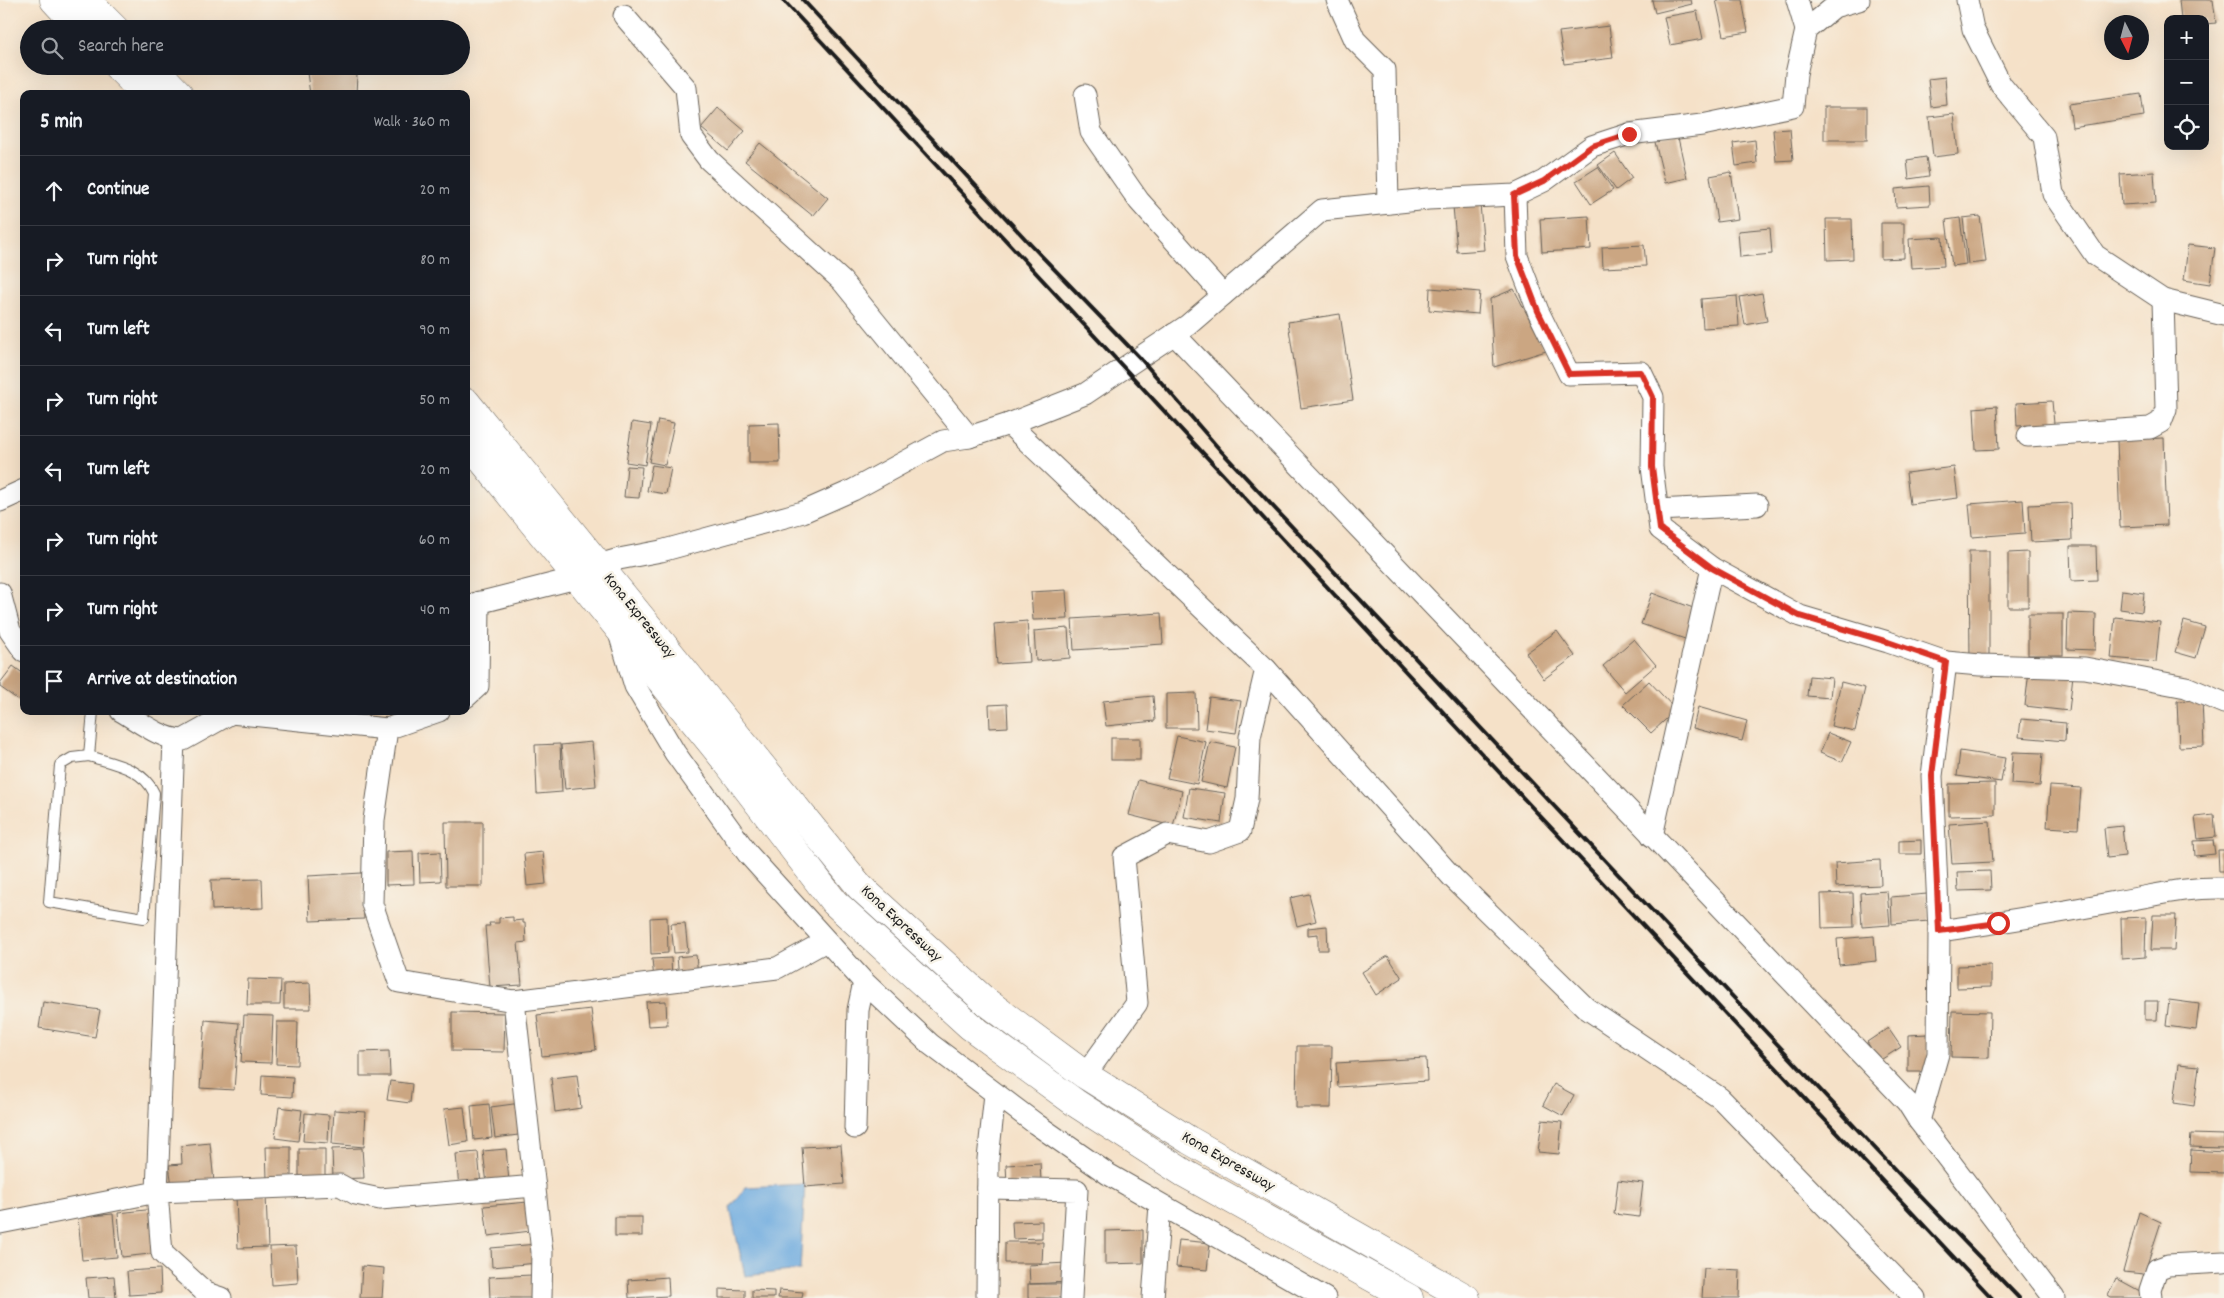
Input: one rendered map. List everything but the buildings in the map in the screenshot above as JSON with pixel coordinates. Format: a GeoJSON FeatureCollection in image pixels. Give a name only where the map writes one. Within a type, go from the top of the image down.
{"type":"FeatureCollection","features":[{"type":"Feature","properties":{"kind":"highway"},"geometry":{"type":"LineString","coordinates":[[54,0],[73,20]]}},
{"type":"Feature","properties":{"kind":"highway"},"geometry":{"type":"LineString","coordinates":[[86,0],[105,20]]}},
{"type":"Feature","properties":{"kind":"highway"},"geometry":{"type":"LineString","coordinates":[[126,75],[141,90]]}},
{"type":"Feature","properties":{"kind":"highway"},"geometry":{"type":"LineString","coordinates":[[161,75],[175,90]]}},
{"type":"Feature","properties":{"kind":"highway","name":"Kona Expressway"},"geometry":{"type":"LineString","coordinates":[[470,408],[587,571],[618,629],[726,761],[834,902],[970,1026],[1077,1104],[1184,1173],[1408,1298]]}},
{"type":"Feature","properties":{"kind":"highway","name":"Kona Expressway"},"geometry":{"type":"LineString","coordinates":[[470,444],[587,571],[860,887],[984,1000],[1085,1075],[1189,1140],[1466,1298]]}},
{"type":"Feature","properties":{"kind":"street"},"geometry":{"type":"LineString","coordinates":[[1337,0],[1355,40],[1385,70],[1388,203]]}},
{"type":"Feature","properties":{"kind":"street"},"geometry":{"type":"LineString","coordinates":[[470,694],[478,686],[473,604],[803,512],[853,490],[943,441],[969,437],[1009,424],[1085,394],[1149,353],[1188,325],[1322,210],[1388,203],[1514,195],[1544,181],[1592,146],[1629,134],[1702,125],[1793,106],[1796,74],[1806,30],[1797,0]]}},
{"type":"Feature","properties":{"kind":"street"},"geometry":{"type":"LineString","coordinates":[[1806,30],[1834,7],[1859,0]]}},
{"type":"Feature","properties":{"kind":"street"},"geometry":{"type":"LineString","coordinates":[[1967,0],[1973,29],[2001,85],[2044,137],[2053,194],[2095,255],[2163,300],[2224,315]]}},
{"type":"Feature","properties":{"kind":"street"},"geometry":{"type":"LineString","coordinates":[[624,16],[686,88],[691,136],[709,160],[842,281],[969,437]]}},
{"type":"Feature","properties":{"kind":"street"},"geometry":{"type":"LineString","coordinates":[[1085,95],[1091,132],[1139,201],[1222,295]]}},
{"type":"Feature","properties":{"kind":"street"},"geometry":{"type":"LineString","coordinates":[[1514,195],[1517,256],[1538,311],[1569,374],[1641,372],[1653,397],[1652,467],[1660,529],[1712,568],[1800,616],[1888,642],[1946,662],[1980,665],[2085,668],[2186,687],[2224,703]]}},
{"type":"Feature","properties":{"kind":"street"},"geometry":{"type":"LineString","coordinates":[[2028,436],[2150,428],[2161,422],[2166,409],[2163,300]]}},
{"type":"Feature","properties":{"kind":"street"},"geometry":{"type":"LineString","coordinates":[[1174,334],[1906,1102],[2054,1298]]}},
{"type":"Feature","properties":{"kind":"street"},"geometry":{"type":"LineString","coordinates":[[1009,424],[1266,669],[1453,878],[1586,1008],[1720,1098],[1915,1298]]}},
{"type":"Feature","properties":{"kind":"street"},"geometry":{"type":"LineString","coordinates":[[0,501],[20,492]]}},
{"type":"Feature","properties":{"kind":"street"},"geometry":{"type":"LineString","coordinates":[[1657,510],[1756,505]]}},
{"type":"Feature","properties":{"kind":"street"},"geometry":{"type":"LineString","coordinates":[[1652,836],[1712,568]]}},
{"type":"Feature","properties":{"kind":"street"},"geometry":{"type":"LineString","coordinates":[[0,593],[10,631],[20,645]]}},
{"type":"Feature","properties":{"kind":"street"},"geometry":{"type":"LineString","coordinates":[[618,629],[634,686],[674,753],[748,854],[864,982],[930,1044],[995,1094],[1108,1174],[1325,1298]]}},
{"type":"Feature","properties":{"kind":"street"},"geometry":{"type":"LineString","coordinates":[[1919,1121],[1938,1054],[1939,931],[1932,776],[1946,662]]}},
{"type":"Feature","properties":{"kind":"street"},"geometry":{"type":"LineString","coordinates":[[1085,1075],[1137,1003],[1124,857],[1167,834],[1209,842],[1240,831],[1248,799],[1250,737],[1266,669]]}},
{"type":"Feature","properties":{"kind":"street"},"geometry":{"type":"LineString","coordinates":[[129,715],[174,739],[184,740],[228,715]]}},
{"type":"Feature","properties":{"kind":"street"},"geometry":{"type":"LineString","coordinates":[[260,715],[387,729],[427,715]]}},
{"type":"Feature","properties":{"kind":"street"},"geometry":{"type":"LineString","coordinates":[[387,729],[374,820],[372,904],[399,982],[514,1001],[777,968],[826,941]]}},
{"type":"Feature","properties":{"kind":"street"},"geometry":{"type":"LineString","coordinates":[[174,739],[157,1192],[162,1253],[206,1293],[221,1298]]}},
{"type":"Feature","properties":{"kind":"street"},"geometry":{"type":"LineString","coordinates":[[1939,931],[2112,903],[2167,891],[2224,888]]}},
{"type":"Feature","properties":{"kind":"street"},"geometry":{"type":"LineString","coordinates":[[855,1128],[858,1010],[864,982]]}},
{"type":"Feature","properties":{"kind":"street"},"geometry":{"type":"LineString","coordinates":[[514,1001],[542,1252],[542,1298]]}},
{"type":"Feature","properties":{"kind":"street"},"geometry":{"type":"LineString","coordinates":[[987,1298],[988,1159],[995,1094]]}},
{"type":"Feature","properties":{"kind":"street"},"geometry":{"type":"LineString","coordinates":[[0,1224],[157,1192],[340,1185],[356,1194],[380,1198],[535,1186]]}},
{"type":"Feature","properties":{"kind":"street"},"geometry":{"type":"LineString","coordinates":[[988,1188],[1077,1190],[1071,1298]]}},
{"type":"Feature","properties":{"kind":"street"},"geometry":{"type":"LineString","coordinates":[[1153,1298],[1160,1205]]}},
{"type":"Feature","properties":{"kind":"street"},"geometry":{"type":"LineString","coordinates":[[2151,1298],[2150,1290],[2157,1269],[2168,1265],[2224,1262]]}},
{"type":"Feature","properties":{"kind":"lane"},"geometry":{"type":"LineString","coordinates":[[89,756],[93,715]]}},
{"type":"Feature","properties":{"kind":"lane"},"geometry":{"type":"LineString","coordinates":[[89,756],[140,774],[149,782],[154,793],[144,918],[49,902],[60,765],[72,758],[89,756]]}},
{"type":"Feature","properties":{"kind":"water"},"geometry":{"type":"Polygon","coordinates":[[[805,1184],[800,1270],[745,1276],[730,1208],[746,1187],[805,1184]]]}},
{"type":"Feature","properties":{"kind":"railway"},"geometry":{"type":"LineString","coordinates":[[783,0],[1483,755],[1992,1298]]}},
{"type":"Feature","properties":{"kind":"railway"},"geometry":{"type":"LineString","coordinates":[[803,0],[1031,245],[1140,358],[1221,451],[1901,1176],[2019,1298]]}},
{"type":"Feature","properties":{"kind":"route"},"geometry":{"type":"LineString","coordinates":[[1629,134],[1592,146],[1544,181],[1514,195],[1517,256],[1538,311],[1569,374],[1641,372],[1653,397],[1652,467],[1660,529],[1712,568],[1800,616],[1888,642],[1946,662],[1932,776],[1939,931],[1998,923]]}}]}
